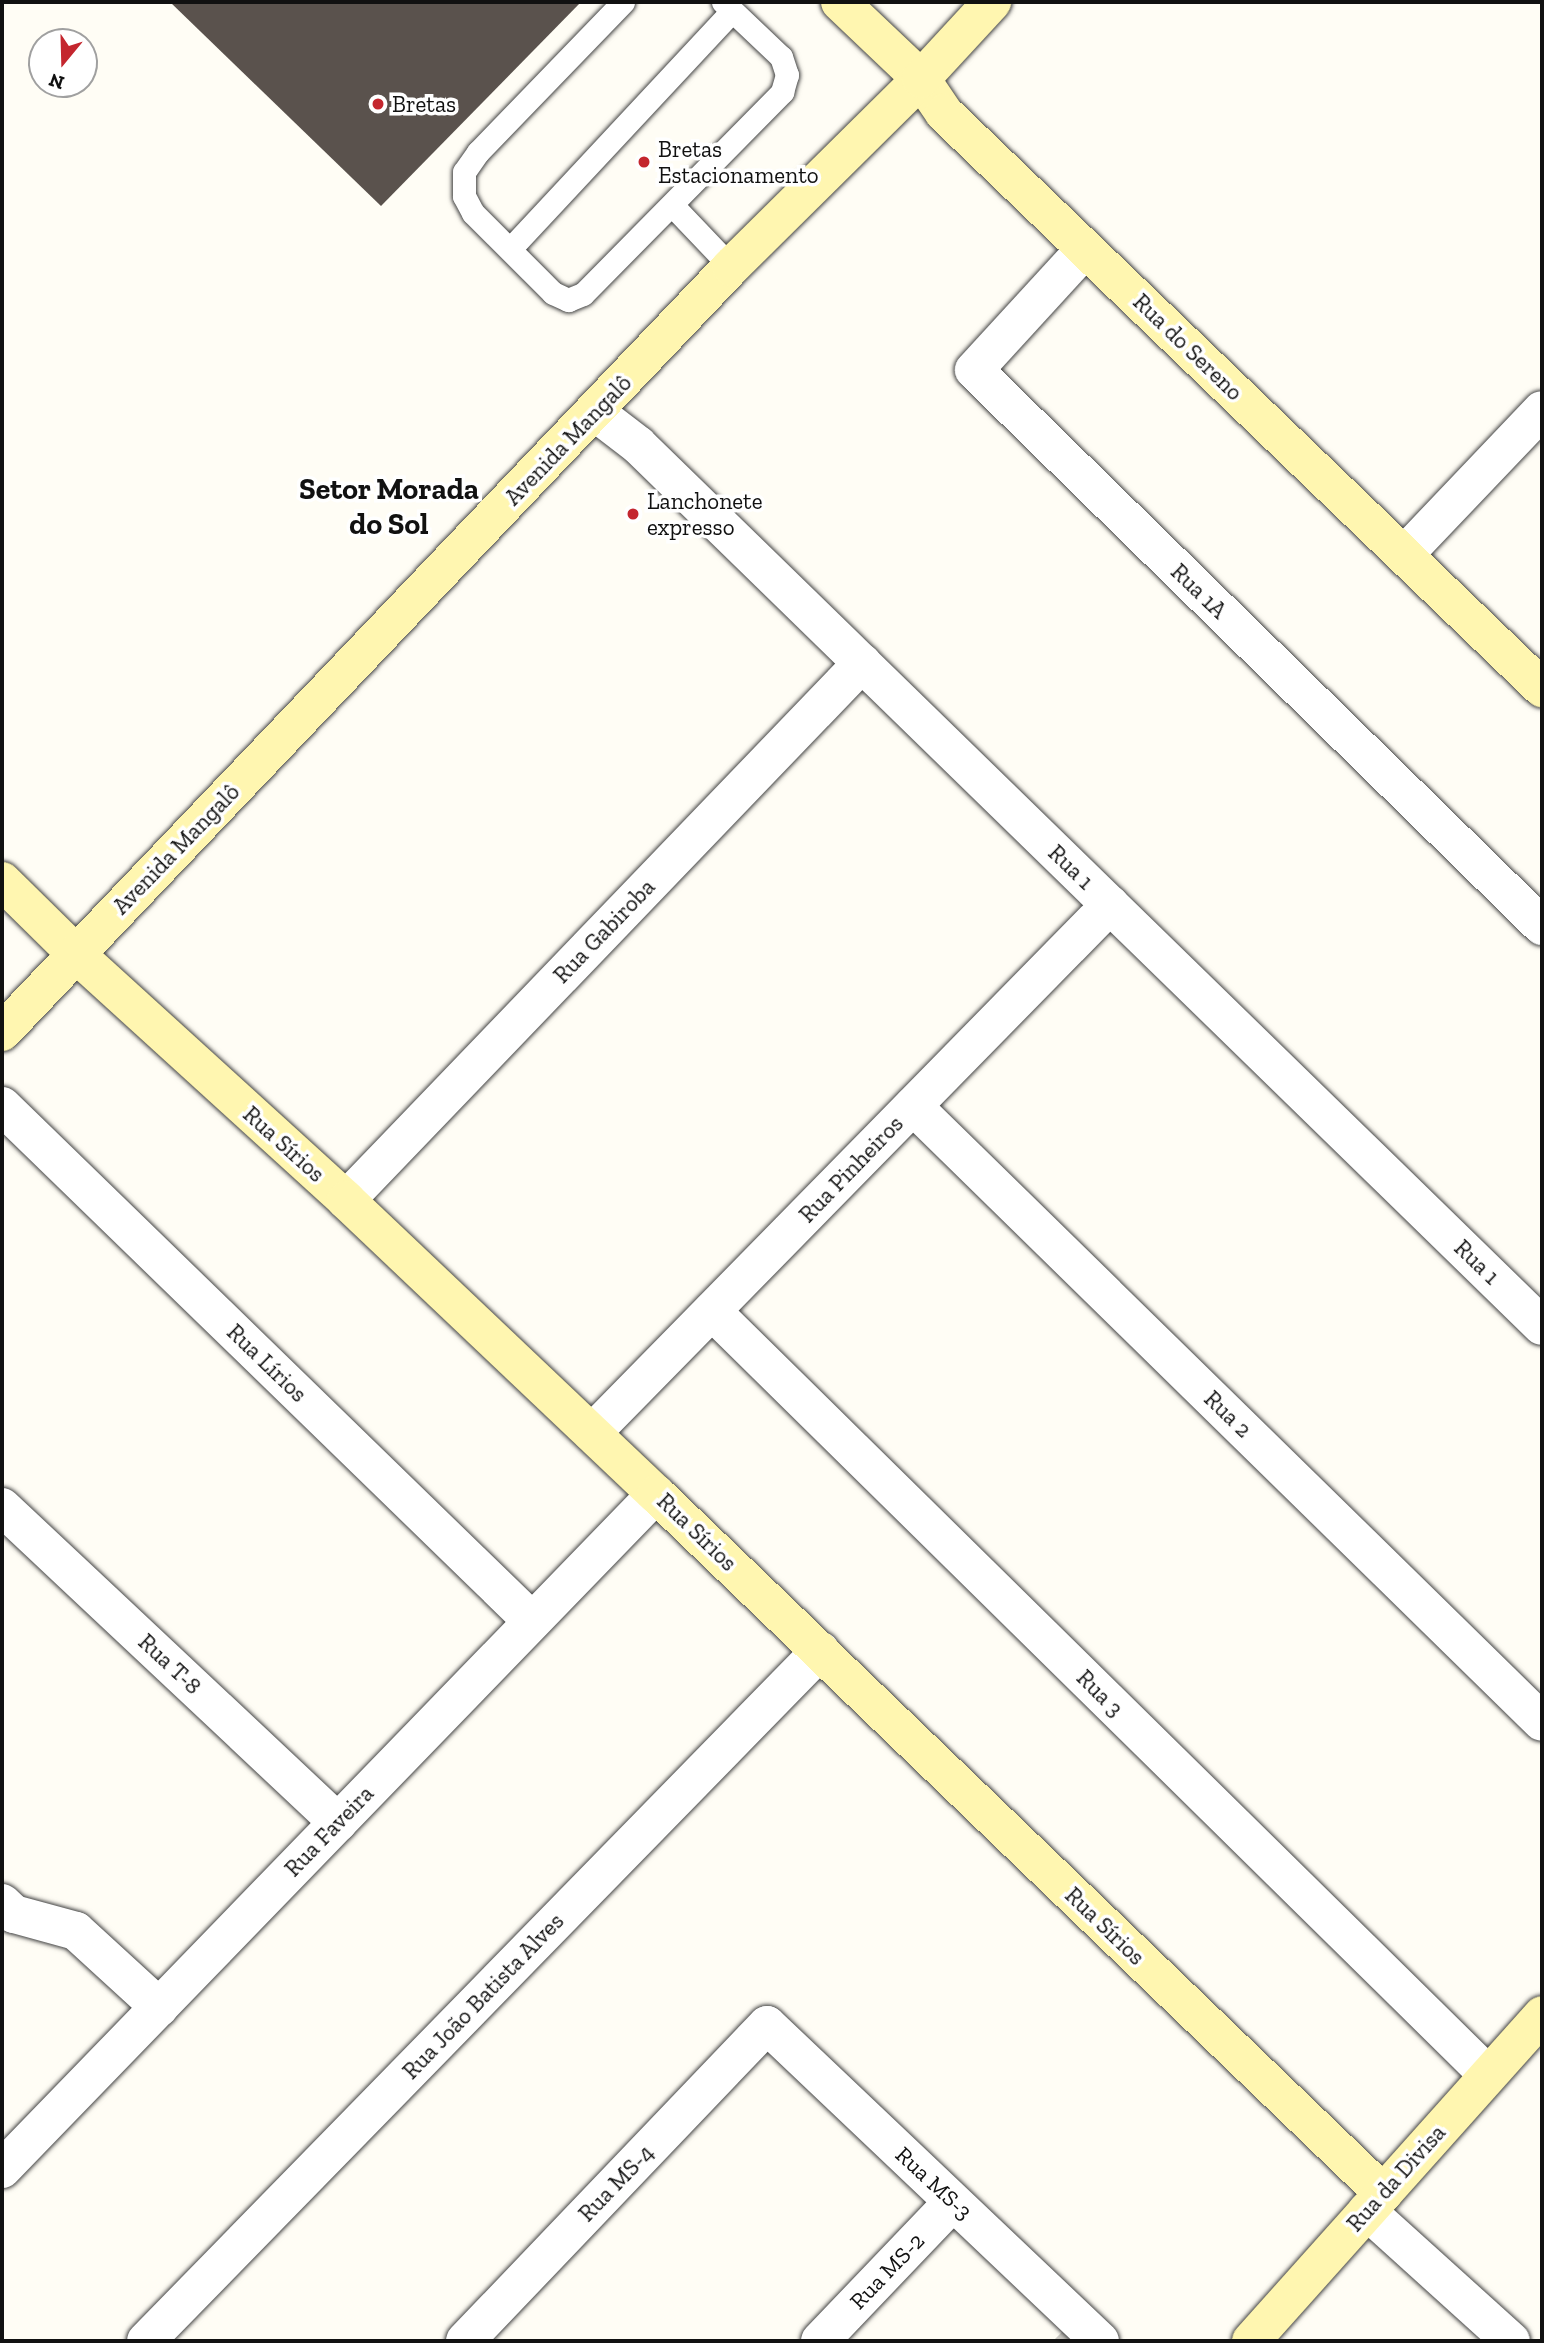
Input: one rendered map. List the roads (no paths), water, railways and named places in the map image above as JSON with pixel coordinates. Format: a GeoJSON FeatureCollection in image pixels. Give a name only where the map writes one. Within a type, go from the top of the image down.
{"type":"FeatureCollection","features":[{"type":"Feature","properties":{"kind":"street","name":"Rua do Sereno"},"geometry":{"type":"LineString","coordinates":[[840,2],[920,79],[944,113],[1542,688]]}},
{"type":"Feature","properties":{"kind":"street","name":"Avenida Mangalô"},"geometry":{"type":"LineString","coordinates":[[2,1032],[731,267],[920,79],[992,2]]}},
{"type":"Feature","properties":{"kind":"street","name":"Rua 1A"},"geometry":{"type":"LineString","coordinates":[[1085,249],[974,370],[1542,926]]}},
{"type":"Feature","properties":{"kind":"street"},"geometry":{"type":"LineString","coordinates":[[1404,555],[1542,410]]}},
{"type":"Feature","properties":{"kind":"street","name":"Rua 1"},"geometry":{"type":"LineString","coordinates":[[595,412],[638,445],[1542,1326]]}},
{"type":"Feature","properties":{"kind":"street","name":"Rua Gabiroba"},"geometry":{"type":"LineString","coordinates":[[346,1200],[862,663]]}},
{"type":"Feature","properties":{"kind":"street","name":"Rua Sírios"},"geometry":{"type":"LineString","coordinates":[[2,881],[76,954],[346,1200],[820,1651],[1375,2202]]}},
{"type":"Feature","properties":{"kind":"street","name":"Rua Pinheiros"},"geometry":{"type":"LineString","coordinates":[[592,1433],[1110,905]]}},
{"type":"Feature","properties":{"kind":"street","name":"Rua 2"},"geometry":{"type":"LineString","coordinates":[[913,1105],[1542,1722]]}},
{"type":"Feature","properties":{"kind":"street","name":"Rua Lírios"},"geometry":{"type":"LineString","coordinates":[[2,1106],[532,1621]]}},
{"type":"Feature","properties":{"kind":"street","name":"Rua 3"},"geometry":{"type":"LineString","coordinates":[[712,1311],[1488,2075]]}},
{"type":"Feature","properties":{"kind":"street","name":"Rua Faveira"},"geometry":{"type":"LineString","coordinates":[[2,2169],[656,1494]]}},
{"type":"Feature","properties":{"kind":"street","name":"Rua T-8"},"geometry":{"type":"LineString","coordinates":[[2,1507],[338,1822]]}},
{"type":"Feature","properties":{"kind":"street","name":"Rua João Batista Alves"},"geometry":{"type":"LineString","coordinates":[[146,2341],[820,1651]]}},
{"type":"Feature","properties":{"kind":"street"},"geometry":{"type":"LineString","coordinates":[[2,1903],[14,1914],[76,1931],[159,2007]]}},
{"type":"Feature","properties":{"kind":"street","name":"Rua da Divisa"},"geometry":{"type":"LineString","coordinates":[[1251,2341],[1542,2015]]}},
{"type":"Feature","properties":{"kind":"street","name":"Rua MS-3"},"geometry":{"type":"LineString","coordinates":[[767,2025],[1100,2341]]}},
{"type":"Feature","properties":{"kind":"street","name":"Rua MS-4"},"geometry":{"type":"LineString","coordinates":[[465,2341],[767,2025]]}},
{"type":"Feature","properties":{"kind":"street","name":"Rua MS-2"},"geometry":{"type":"LineString","coordinates":[[820,2341],[953,2202]]}},
{"type":"Feature","properties":{"kind":"street"},"geometry":{"type":"LineString","coordinates":[[1375,2202],[1511,2341]]}},
{"type":"Feature","properties":{"kind":"lane"},"geometry":{"type":"LineString","coordinates":[[510,249],[728,6],[780,57],[787,75],[782,92],[583,294],[568,300],[553,293],[473,213],[464,196],[464,172],[478,152],[623,2]]}},
{"type":"Feature","properties":{"kind":"lane"},"geometry":{"type":"LineString","coordinates":[[672,205],[731,267]]}},
{"type":"Feature","properties":{"kind":"place","name":"Bretas"},"geometry":{"type":"Point","coordinates":[378,104]}},
{"type":"Feature","properties":{"kind":"place","name":"Bretas Estacionamento"},"geometry":{"type":"Point","coordinates":[644,162]}},
{"type":"Feature","properties":{"kind":"place","name":"Lanchonete expresso"},"geometry":{"type":"Point","coordinates":[633,514]}},
{"type":"Feature","properties":{"kind":"district","name":"Setor Morada do Sol"},"geometry":{"type":"Point","coordinates":[389,506]}}]}
